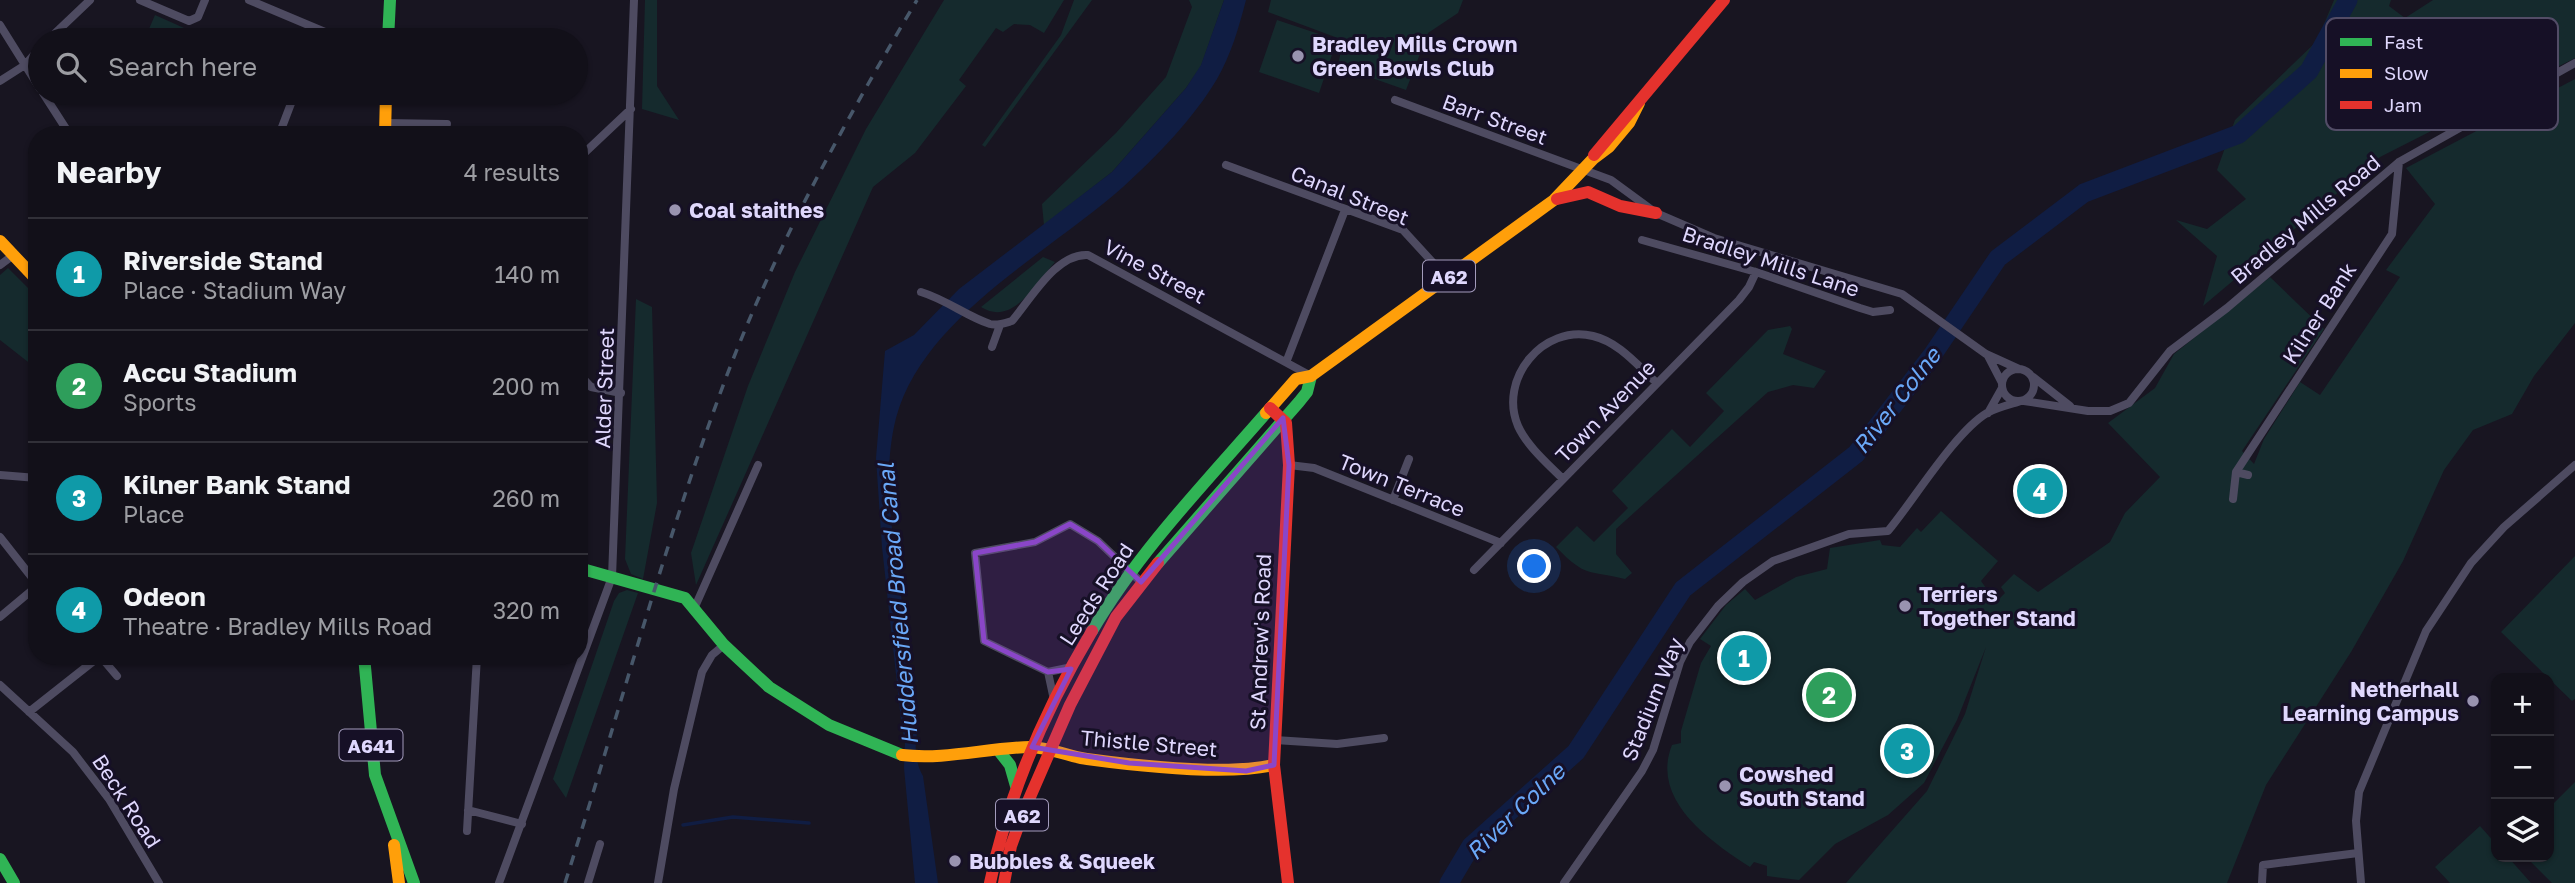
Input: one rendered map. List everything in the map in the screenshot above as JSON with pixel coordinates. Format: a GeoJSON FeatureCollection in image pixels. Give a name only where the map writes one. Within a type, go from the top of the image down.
{"type":"FeatureCollection","features":[{"type":"Feature","properties":{"kind":"main road"},"geometry":{"type":"LineString","coordinates":[[389,28],[390,0]]}},
{"type":"Feature","properties":{"kind":"main road","name":"Leeds Road"},"geometry":{"type":"LineString","coordinates":[[990,883],[998,843],[1032,747],[1072,667],[1130,571],[1296,379],[1311,376],[1554,200],[1592,159],[1620,118],[1639,103],[1724,0]]}},
{"type":"Feature","properties":{"kind":"main road"},"geometry":{"type":"LineString","coordinates":[[386,105],[386,126]]}},
{"type":"Feature","properties":{"kind":"main road"},"geometry":{"type":"LineString","coordinates":[[1554,200],[1588,192],[1620,206],[1656,213]]}},
{"type":"Feature","properties":{"kind":"main road"},"geometry":{"type":"LineString","coordinates":[[0,241],[28,271]]}},
{"type":"Feature","properties":{"kind":"main road","name":"Leeds Road"},"geometry":{"type":"LineString","coordinates":[[1004,883],[1011,846],[1050,749],[1097,651],[1141,582],[1307,392],[1311,376]]}},
{"type":"Feature","properties":{"kind":"main road"},"geometry":{"type":"LineString","coordinates":[[1270,408],[1283,418]]}},
{"type":"Feature","properties":{"kind":"main road","name":"St Andrew's Road"},"geometry":{"type":"LineString","coordinates":[[1283,418],[1289,465],[1274,765],[1288,883]]}},
{"type":"Feature","properties":{"kind":"main road"},"geometry":{"type":"LineString","coordinates":[[588,570],[685,598],[694,609]]}},
{"type":"Feature","properties":{"kind":"main road","name":"Thistle Street"},"geometry":{"type":"LineString","coordinates":[[694,609],[724,645],[768,687],[819,719],[898,754],[929,758],[1032,747],[1086,759],[1246,771],[1270,780],[1277,793]]}},
{"type":"Feature","properties":{"kind":"main road","name":"A641"},"geometry":{"type":"LineString","coordinates":[[365,665],[375,775],[414,883]]}},
{"type":"Feature","properties":{"kind":"main road"},"geometry":{"type":"LineString","coordinates":[[999,751],[1010,765],[1017,786]]}},
{"type":"Feature","properties":{"kind":"main road","name":"Thistle Street"},"geometry":{"type":"LineString","coordinates":[[1246,771],[1274,765]]}},
{"type":"Feature","properties":{"kind":"main road","name":"A641"},"geometry":{"type":"LineString","coordinates":[[393,830],[399,883]]}},
{"type":"Feature","properties":{"kind":"main road"},"geometry":{"type":"LineString","coordinates":[[0,859],[14,883]]}},
{"type":"Feature","properties":{"kind":"street"},"geometry":{"type":"LineString","coordinates":[[61,28],[90,0]]}},
{"type":"Feature","properties":{"kind":"street"},"geometry":{"type":"LineString","coordinates":[[140,0],[190,21],[198,17],[205,0]]}},
{"type":"Feature","properties":{"kind":"street"},"geometry":{"type":"LineString","coordinates":[[249,0],[312,28]]}},
{"type":"Feature","properties":{"kind":"street","name":"Alder Street"},"geometry":{"type":"LineString","coordinates":[[588,643],[612,577],[634,0]]}},
{"type":"Feature","properties":{"kind":"street"},"geometry":{"type":"LineString","coordinates":[[0,25],[28,70]]}},
{"type":"Feature","properties":{"kind":"street"},"geometry":{"type":"LineString","coordinates":[[0,81],[28,62]]}},
{"type":"Feature","properties":{"kind":"street","name":"Bradley Mills Road"},"geometry":{"type":"LineString","coordinates":[[2558,73],[2575,63]]}},
{"type":"Feature","properties":{"kind":"street","name":"Barr Street"},"geometry":{"type":"LineString","coordinates":[[1395,100],[1582,171]]}},
{"type":"Feature","properties":{"kind":"street"},"geometry":{"type":"LineString","coordinates":[[51,105],[64,126]]}},
{"type":"Feature","properties":{"kind":"street"},"geometry":{"type":"LineString","coordinates":[[282,126],[290,105]]}},
{"type":"Feature","properties":{"kind":"street"},"geometry":{"type":"LineString","coordinates":[[588,150],[631,109]]}},
{"type":"Feature","properties":{"kind":"street"},"geometry":{"type":"LineString","coordinates":[[423,126],[447,124]]}},
{"type":"Feature","properties":{"kind":"street","name":"Bradley Mills Road"},"geometry":{"type":"LineString","coordinates":[[2021,401],[2110,411],[2129,403],[2170,351],[2227,308],[2399,162],[2456,130]]}},
{"type":"Feature","properties":{"kind":"street","name":"Kilner Bank"},"geometry":{"type":"LineString","coordinates":[[2233,499],[2236,472],[2392,234],[2399,162]]}},
{"type":"Feature","properties":{"kind":"street","name":"Canal Street"},"geometry":{"type":"LineString","coordinates":[[1226,165],[1403,230],[1447,278]]}},
{"type":"Feature","properties":{"kind":"street"},"geometry":{"type":"LineString","coordinates":[[1582,171],[1611,180],[1656,213],[1714,238],[1902,294],[1986,354],[2031,376],[2056,398],[2075,409]]}},
{"type":"Feature","properties":{"kind":"street"},"geometry":{"type":"LineString","coordinates":[[1287,360],[1345,210]]}},
{"type":"Feature","properties":{"kind":"street","name":"Bradley Mills Lane"},"geometry":{"type":"LineString","coordinates":[[1642,240],[1756,272],[1873,312],[1890,310]]}},
{"type":"Feature","properties":{"kind":"street","name":"Vine Street"},"geometry":{"type":"LineString","coordinates":[[1000,325],[1012,321],[1063,261],[1077,255],[1088,256],[1287,360],[1311,376]]}},
{"type":"Feature","properties":{"kind":"street"},"geometry":{"type":"LineString","coordinates":[[0,265],[12,256]]}},
{"type":"Feature","properties":{"kind":"street","name":"Town Avenue"},"geometry":{"type":"LineString","coordinates":[[1474,570],[1739,300],[1756,272]]}},
{"type":"Feature","properties":{"kind":"street"},"geometry":{"type":"LineString","coordinates":[[921,292],[945,299],[991,325],[1000,325],[992,347]]}},
{"type":"Feature","properties":{"kind":"street"},"geometry":{"type":"LineString","coordinates":[[1563,479],[1519,427],[1513,401],[1516,379],[1528,360],[1545,344],[1570,334],[1594,336],[1616,346],[1657,383]]}},
{"type":"Feature","properties":{"kind":"street"},"geometry":{"type":"LineString","coordinates":[[1986,354],[2009,399],[2021,401],[2034,390],[2031,376]]}},
{"type":"Feature","properties":{"kind":"street"},"geometry":{"type":"LineString","coordinates":[[2002,385],[2006,374],[2019,369]]}},
{"type":"Feature","properties":{"kind":"street"},"geometry":{"type":"LineString","coordinates":[[588,384],[591,387],[621,393]]}},
{"type":"Feature","properties":{"kind":"street","name":"Stadium Way"},"geometry":{"type":"LineString","coordinates":[[1988,413],[2002,385]]}},
{"type":"Feature","properties":{"kind":"street","name":"Stadium Way"},"geometry":{"type":"LineString","coordinates":[[1564,883],[1634,786],[1653,750],[1680,662],[1690,642],[1718,606],[1743,582],[1773,561],[1832,538],[1888,531],[1956,441],[1988,413],[2021,401]]}},
{"type":"Feature","properties":{"kind":"street"},"geometry":{"type":"LineString","coordinates":[[1393,500],[1409,459]]}},
{"type":"Feature","properties":{"kind":"street"},"geometry":{"type":"LineString","coordinates":[[694,609],[758,465]]}},
{"type":"Feature","properties":{"kind":"street","name":"Town Terrace"},"geometry":{"type":"LineString","coordinates":[[1289,465],[1314,468],[1501,543]]}},
{"type":"Feature","properties":{"kind":"street"},"geometry":{"type":"LineString","coordinates":[[2361,883],[2358,852],[2359,792],[2426,631],[2471,563],[2504,527],[2575,465]]}},
{"type":"Feature","properties":{"kind":"street"},"geometry":{"type":"LineString","coordinates":[[2236,472],[2248,475]]}},
{"type":"Feature","properties":{"kind":"street"},"geometry":{"type":"LineString","coordinates":[[0,475],[28,477]]}},
{"type":"Feature","properties":{"kind":"street"},"geometry":{"type":"LineString","coordinates":[[1072,667],[1048,672],[984,641],[975,553],[1035,542],[1070,524],[1098,541],[1141,582]]}},
{"type":"Feature","properties":{"kind":"street"},"geometry":{"type":"LineString","coordinates":[[0,537],[28,573]]}},
{"type":"Feature","properties":{"kind":"street"},"geometry":{"type":"LineString","coordinates":[[0,617],[28,593]]}},
{"type":"Feature","properties":{"kind":"street"},"geometry":{"type":"LineString","coordinates":[[658,883],[674,789],[702,672],[712,655],[724,645]]}},
{"type":"Feature","properties":{"kind":"street"},"geometry":{"type":"LineString","coordinates":[[29,712],[89,665]]}},
{"type":"Feature","properties":{"kind":"street"},"geometry":{"type":"LineString","coordinates":[[107,665],[117,677]]}},
{"type":"Feature","properties":{"kind":"street"},"geometry":{"type":"LineString","coordinates":[[467,831],[476,665]]}},
{"type":"Feature","properties":{"kind":"street","name":"Alder Street"},"geometry":{"type":"LineString","coordinates":[[499,883],[580,665]]}},
{"type":"Feature","properties":{"kind":"street"},"geometry":{"type":"LineString","coordinates":[[1048,672],[1055,701]]}},
{"type":"Feature","properties":{"kind":"street","name":"Beck Road"},"geometry":{"type":"LineString","coordinates":[[0,685],[73,752],[91,775],[159,883]]}},
{"type":"Feature","properties":{"kind":"street"},"geometry":{"type":"LineString","coordinates":[[1275,740],[1337,744],[1384,738]]}},
{"type":"Feature","properties":{"kind":"street"},"geometry":{"type":"LineString","coordinates":[[468,810],[522,824]]}},
{"type":"Feature","properties":{"kind":"street"},"geometry":{"type":"LineString","coordinates":[[588,883],[600,844]]}},
{"type":"Feature","properties":{"kind":"street"},"geometry":{"type":"LineString","coordinates":[[2262,883],[2263,865],[2358,852]]}},
{"type":"Feature","properties":{"kind":"highlighted area"},"geometry":{"type":"Polygon","coordinates":[[[1283,418],[1289,465],[1274,765],[1246,771],[1129,763],[1032,747],[1071,669],[1048,672],[984,641],[975,553],[1035,542],[1070,524],[1098,541],[1141,582],[1283,418]]]}},
{"type":"Feature","properties":{"kind":"green space"},"geometry":{"type":"Polygon","coordinates":[[[645,0],[657,0],[657,86],[679,120],[642,109],[645,0]]]}},
{"type":"Feature","properties":{"kind":"green space"},"geometry":{"type":"Polygon","coordinates":[[[944,0],[1064,0],[1044,33],[1030,25],[1014,24],[1003,32],[996,28],[959,80],[966,86],[915,153],[873,187],[696,585],[691,553],[748,386],[795,272],[866,129],[944,0]]]}},
{"type":"Feature","properties":{"kind":"green space"},"geometry":{"type":"Polygon","coordinates":[[[1074,0],[1092,0],[985,147],[982,145],[1061,35],[1074,0]]]}},
{"type":"Feature","properties":{"kind":"green space"},"geometry":{"type":"Polygon","coordinates":[[[1189,0],[1224,0],[1201,66],[1186,88],[1112,172],[1044,225],[1042,204],[1116,133],[1166,77],[1192,7],[1189,0]]]}},
{"type":"Feature","properties":{"kind":"green space"},"geometry":{"type":"Polygon","coordinates":[[[1271,0],[1463,0],[1458,13],[1428,33],[1406,90],[1338,66],[1343,40],[1268,12],[1271,0]]]}},
{"type":"Feature","properties":{"kind":"green space"},"geometry":{"type":"Polygon","coordinates":[[[2334,0],[2391,0],[2389,6],[2405,18],[2327,18],[2334,0]]]}},
{"type":"Feature","properties":{"kind":"green space"},"geometry":{"type":"Polygon","coordinates":[[[2433,0],[2575,0],[2575,58],[2558,67],[2558,18],[2405,18],[2433,0]]]}},
{"type":"Feature","properties":{"kind":"green space"},"geometry":{"type":"Polygon","coordinates":[[[155,15],[184,28],[149,28],[155,15]]]}},
{"type":"Feature","properties":{"kind":"green space"},"geometry":{"type":"Polygon","coordinates":[[[2326,19],[2326,130],[2433,130],[2380,157],[2203,306],[2217,256],[2176,220],[2207,229],[2246,199],[2217,170],[2235,120],[2317,41],[2326,19]]]}},
{"type":"Feature","properties":{"kind":"green space","name":"Bradley Mills Crown Green Bowls Club"},"geometry":{"type":"Polygon","coordinates":[[[1277,20],[1337,40],[1319,93],[1259,72],[1277,20]]]}},
{"type":"Feature","properties":{"kind":"green space"},"geometry":{"type":"Polygon","coordinates":[[[2575,79],[2575,323],[2534,376],[2512,414],[2473,430],[2444,470],[2403,561],[2351,652],[2266,785],[2227,883],[1846,883],[1927,791],[1965,714],[1986,647],[1957,720],[1924,783],[1888,815],[1835,844],[1799,880],[1767,876],[1767,866],[1754,862],[1750,867],[1718,845],[1688,817],[1676,801],[1669,784],[1667,765],[1672,745],[1681,743],[1681,731],[1701,663],[1711,646],[1700,639],[1726,605],[1745,589],[1755,600],[1796,577],[1827,569],[1830,548],[1880,540],[1882,545],[1900,547],[1917,528],[1921,532],[1941,511],[1998,561],[1981,581],[1996,602],[2005,593],[2001,587],[2014,574],[2038,592],[2110,542],[2125,513],[2160,477],[2108,423],[2155,388],[2174,354],[2270,277],[2324,329],[2242,451],[2254,464],[2264,439],[2300,382],[2320,395],[2400,277],[2386,270],[2435,204],[2406,168],[2478,130],[2558,130],[2558,88],[2575,79]]]}},
{"type":"Feature","properties":{"kind":"green space"},"geometry":{"type":"Polygon","coordinates":[[[1043,257],[1055,262],[1022,300],[1003,312],[993,312],[981,307],[1043,257]]]}},
{"type":"Feature","properties":{"kind":"green space"},"geometry":{"type":"Polygon","coordinates":[[[8,268],[28,288],[28,362],[0,340],[0,275],[8,268]]]}},
{"type":"Feature","properties":{"kind":"green space"},"geometry":{"type":"Polygon","coordinates":[[[636,299],[652,307],[657,503],[643,579],[631,574],[625,559],[636,299]]]}},
{"type":"Feature","properties":{"kind":"green space"},"geometry":{"type":"Polygon","coordinates":[[[1790,326],[1792,329],[1783,354],[1826,371],[1814,388],[1793,385],[1768,392],[1616,529],[1616,554],[1632,573],[1625,579],[1588,571],[1574,564],[1556,547],[1577,526],[1594,542],[1628,508],[1612,491],[1672,429],[1690,447],[1724,411],[1706,393],[1768,330],[1790,326]]]}},
{"type":"Feature","properties":{"kind":"green space"},"geometry":{"type":"Polygon","coordinates":[[[2575,556],[2575,699],[2572,701],[2554,684],[2554,673],[2543,673],[2501,632],[2575,556]]]}},
{"type":"Feature","properties":{"kind":"green space"},"geometry":{"type":"Polygon","coordinates":[[[627,590],[638,593],[566,798],[553,779],[614,601],[619,593],[627,590]]]}},
{"type":"Feature","properties":{"kind":"green space"},"geometry":{"type":"Polygon","coordinates":[[[2575,782],[2575,883],[2552,883],[2531,862],[2554,862],[2554,803],[2575,782]]]}},
{"type":"Feature","properties":{"kind":"green space"},"geometry":{"type":"Polygon","coordinates":[[[2480,826],[2491,838],[2491,862],[2512,862],[2531,883],[2450,883],[2435,867],[2480,826]]]}},
{"type":"Feature","properties":{"kind":"water","name":"Huddersfield Broad Canal"},"geometry":{"type":"Polygon","coordinates":[[[1224,0],[1246,0],[1226,60],[1217,79],[1197,108],[1161,150],[1123,187],[992,289],[960,318],[932,349],[910,382],[896,418],[889,481],[892,524],[918,729],[916,753],[923,776],[938,883],[915,883],[904,768],[905,741],[882,547],[876,458],[885,351],[914,335],[959,289],[1112,172],[1186,88],[1201,65],[1224,0]]]}},
{"type":"Feature","properties":{"kind":"waterway","name":"River Colne"},"geometry":{"type":"LineString","coordinates":[[2338,18],[2348,0]]}},
{"type":"Feature","properties":{"kind":"waterway","name":"River Colne"},"geometry":{"type":"LineString","coordinates":[[1449,883],[1471,846],[1576,752],[1683,589],[1856,454],[1933,354],[1998,258],[2084,193],[2239,134],[2309,71],[2326,40]]}},
{"type":"Feature","properties":{"kind":"waterway"},"geometry":{"type":"LineString","coordinates":[[683,825],[733,817],[809,823]]}},
{"type":"Feature","properties":{"kind":"railway"},"geometry":{"type":"LineString","coordinates":[[565,883],[681,507],[724,383],[765,284],[812,187],[917,0]]}},
{"type":"Feature","properties":{"kind":"traffic: fast"},"geometry":{"type":"LineString","coordinates":[[389,28],[390,0]]}},
{"type":"Feature","properties":{"kind":"traffic: fast"},"geometry":{"type":"LineString","coordinates":[[1158,563],[1299,402],[1307,392],[1311,376]]}},
{"type":"Feature","properties":{"kind":"traffic: fast"},"geometry":{"type":"LineString","coordinates":[[1092,631],[1152,545],[1266,413]]}},
{"type":"Feature","properties":{"kind":"traffic: fast"},"geometry":{"type":"LineString","coordinates":[[588,571],[685,598],[724,645],[769,687],[829,725],[902,755]]}},
{"type":"Feature","properties":{"kind":"traffic: fast"},"geometry":{"type":"LineString","coordinates":[[365,665],[375,775],[414,883]]}},
{"type":"Feature","properties":{"kind":"traffic: fast"},"geometry":{"type":"LineString","coordinates":[[999,751],[1010,765],[1016,786]]}},
{"type":"Feature","properties":{"kind":"traffic: fast"},"geometry":{"type":"LineString","coordinates":[[0,859],[14,883]]}},
{"type":"Feature","properties":{"kind":"traffic: slow"},"geometry":{"type":"LineString","coordinates":[[1266,413],[1296,379],[1311,376],[1554,200],[1593,159],[1609,147],[1629,123],[1639,103]]}},
{"type":"Feature","properties":{"kind":"traffic: slow"},"geometry":{"type":"LineString","coordinates":[[385,126],[386,105]]}},
{"type":"Feature","properties":{"kind":"traffic: slow"},"geometry":{"type":"LineString","coordinates":[[0,241],[28,271]]}},
{"type":"Feature","properties":{"kind":"traffic: slow"},"geometry":{"type":"LineString","coordinates":[[902,755],[934,756],[1030,747],[1087,759],[1156,767],[1231,770],[1274,765]]}},
{"type":"Feature","properties":{"kind":"traffic: slow"},"geometry":{"type":"LineString","coordinates":[[394,845],[399,883]]}},
{"type":"Feature","properties":{"kind":"traffic: jam"},"geometry":{"type":"LineString","coordinates":[[1594,155],[1724,0]]}},
{"type":"Feature","properties":{"kind":"traffic: jam"},"geometry":{"type":"LineString","coordinates":[[1557,199],[1588,192],[1620,206],[1656,213]]}},
{"type":"Feature","properties":{"kind":"traffic: jam"},"geometry":{"type":"LineString","coordinates":[[1270,408],[1286,423],[1289,465],[1274,765],[1288,883]]}},
{"type":"Feature","properties":{"kind":"traffic: jam"},"geometry":{"type":"LineString","coordinates":[[1004,883],[1011,846],[1023,813],[1070,705],[1116,617],[1158,563]]}},
{"type":"Feature","properties":{"kind":"traffic: jam"},"geometry":{"type":"LineString","coordinates":[[990,883],[1007,817],[1030,753],[1059,690],[1092,631]]}},
{"type":"Feature","properties":{"kind":"place","name":"Bradley Mills Crown Green Bowls Club"},"geometry":{"type":"Point","coordinates":[1298,56]}},
{"type":"Feature","properties":{"kind":"place","name":"Coal staithes"},"geometry":{"type":"Point","coordinates":[675,210]}},
{"type":"Feature","properties":{"kind":"place","name":"Odeon"},"geometry":{"type":"Point","coordinates":[2040,491]}},
{"type":"Feature","properties":{"kind":"place","name":"Terriers Together Stand"},"geometry":{"type":"Point","coordinates":[1905,606]}},
{"type":"Feature","properties":{"kind":"place","name":"Riverside Stand"},"geometry":{"type":"Point","coordinates":[1744,658]}},
{"type":"Feature","properties":{"kind":"place","name":"Accu Stadium"},"geometry":{"type":"Point","coordinates":[1829,695]}},
{"type":"Feature","properties":{"kind":"place","name":"Netherhall Learning Campus"},"geometry":{"type":"Point","coordinates":[2473,701]}},
{"type":"Feature","properties":{"kind":"place","name":"Kilner Bank Stand"},"geometry":{"type":"Point","coordinates":[1907,751]}},
{"type":"Feature","properties":{"kind":"place","name":"Cowshed South Stand"},"geometry":{"type":"Point","coordinates":[1725,786]}},
{"type":"Feature","properties":{"kind":"place","name":"Bubbles & Squeek"},"geometry":{"type":"Point","coordinates":[955,861]}}]}
